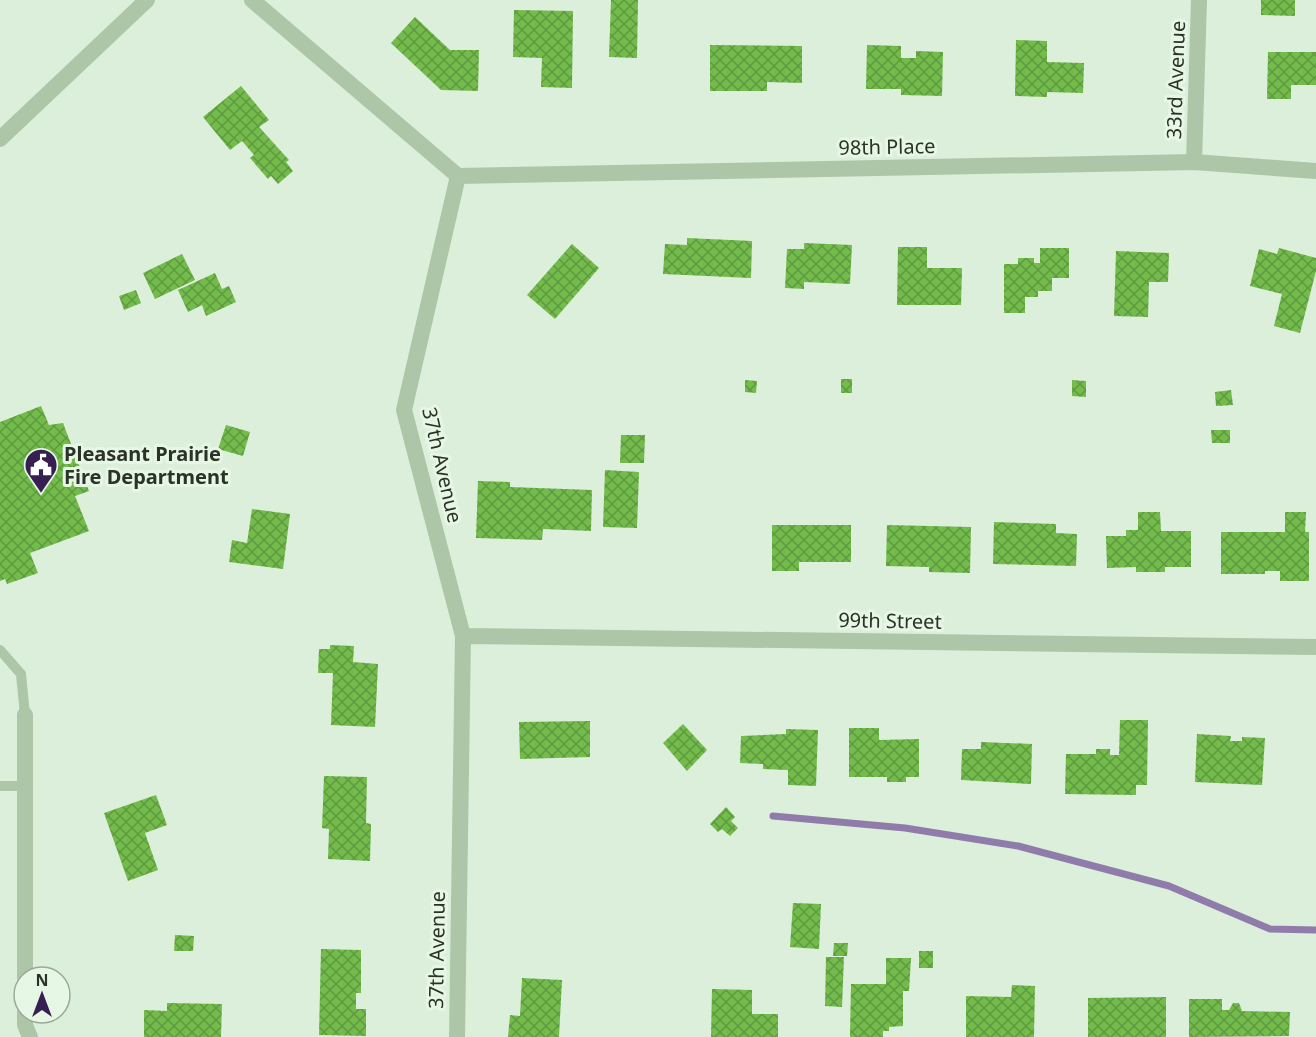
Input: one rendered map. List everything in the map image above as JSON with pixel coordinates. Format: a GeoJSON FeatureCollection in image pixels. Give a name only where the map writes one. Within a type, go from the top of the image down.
{"type":"FeatureCollection","features":[{"type":"Feature","properties":{"kind":"street"},"geometry":{"type":"LineString","coordinates":[[0,139],[147,0]]}},
{"type":"Feature","properties":{"kind":"street"},"geometry":{"type":"LineString","coordinates":[[252,0],[458,176]]}},
{"type":"Feature","properties":{"kind":"street","name":"33rd Avenue"},"geometry":{"type":"LineString","coordinates":[[1194,162],[1199,0]]}},
{"type":"Feature","properties":{"kind":"street","name":"98th Place"},"geometry":{"type":"LineString","coordinates":[[458,176],[1194,162],[1316,171]]}},
{"type":"Feature","properties":{"kind":"street","name":"37th Avenue"},"geometry":{"type":"LineString","coordinates":[[457,1037],[463,636],[404,410],[458,176]]}},
{"type":"Feature","properties":{"kind":"street","name":"99th Street"},"geometry":{"type":"LineString","coordinates":[[463,636],[1316,647]]}},
{"type":"Feature","properties":{"kind":"street"},"geometry":{"type":"LineString","coordinates":[[25,715],[25,965]]}},
{"type":"Feature","properties":{"kind":"lane"},"geometry":{"type":"LineString","coordinates":[[0,650],[21,674],[25,715]]}},
{"type":"Feature","properties":{"kind":"lane"},"geometry":{"type":"LineString","coordinates":[[0,786],[25,786]]}},
{"type":"Feature","properties":{"kind":"building"},"geometry":{"type":"Polygon","coordinates":[[[611,0],[638,0],[637,58],[609,57],[611,0]]]}},
{"type":"Feature","properties":{"kind":"building"},"geometry":{"type":"Polygon","coordinates":[[[1261,0],[1295,0],[1295,16],[1261,15],[1261,0]]]}},
{"type":"Feature","properties":{"kind":"building"},"geometry":{"type":"Polygon","coordinates":[[[514,10],[573,11],[572,88],[541,87],[542,58],[513,57],[514,10]]]}},
{"type":"Feature","properties":{"kind":"building"},"geometry":{"type":"Polygon","coordinates":[[[415,17],[450,50],[479,50],[478,91],[441,90],[391,43],[415,17]]]}},
{"type":"Feature","properties":{"kind":"building"},"geometry":{"type":"Polygon","coordinates":[[[1016,40],[1047,41],[1047,62],[1084,63],[1083,93],[1047,92],[1047,97],[1015,96],[1016,40]]]}},
{"type":"Feature","properties":{"kind":"building"},"geometry":{"type":"Polygon","coordinates":[[[710,45],[802,46],[802,83],[767,82],[767,91],[710,91],[710,45]]]}},
{"type":"Feature","properties":{"kind":"building"},"geometry":{"type":"Polygon","coordinates":[[[867,45],[901,46],[901,58],[916,58],[916,51],[943,52],[942,96],[901,95],[901,89],[866,89],[867,45]]]}},
{"type":"Feature","properties":{"kind":"building"},"geometry":{"type":"Polygon","coordinates":[[[1268,52],[1316,52],[1316,85],[1291,85],[1291,99],[1267,99],[1268,52]]]}},
{"type":"Feature","properties":{"kind":"building"},"geometry":{"type":"Polygon","coordinates":[[[241,86],[269,120],[259,127],[289,160],[286,162],[293,171],[278,184],[271,176],[268,179],[250,158],[254,155],[242,141],[230,150],[203,117],[241,86]]]}},
{"type":"Feature","properties":{"kind":"building"},"geometry":{"type":"Polygon","coordinates":[[[687,238],[752,241],[751,278],[663,274],[665,244],[687,245],[687,238]]]}},
{"type":"Feature","properties":{"kind":"building"},"geometry":{"type":"Polygon","coordinates":[[[804,243],[852,245],[850,284],[804,282],[804,289],[785,288],[787,249],[804,249],[804,243]]]}},
{"type":"Feature","properties":{"kind":"building"},"geometry":{"type":"Polygon","coordinates":[[[572,244],[599,268],[555,319],[527,295],[572,244]]]}},
{"type":"Feature","properties":{"kind":"building"},"geometry":{"type":"Polygon","coordinates":[[[898,247],[927,247],[927,268],[962,268],[961,305],[897,305],[898,247]]]}},
{"type":"Feature","properties":{"kind":"building"},"geometry":{"type":"Polygon","coordinates":[[[1040,248],[1069,248],[1069,278],[1052,278],[1052,291],[1038,291],[1038,297],[1025,297],[1025,313],[1004,313],[1004,264],[1018,264],[1018,258],[1034,258],[1034,263],[1040,263],[1040,248]]]}},
{"type":"Feature","properties":{"kind":"building"},"geometry":{"type":"Polygon","coordinates":[[[1279,248],[1316,258],[1316,271],[1300,333],[1274,326],[1282,294],[1250,286],[1259,249],[1277,254],[1279,248]]]}},
{"type":"Feature","properties":{"kind":"building"},"geometry":{"type":"Polygon","coordinates":[[[1116,251],[1169,253],[1168,282],[1149,282],[1148,317],[1114,316],[1116,251]]]}},
{"type":"Feature","properties":{"kind":"building"},"geometry":{"type":"Polygon","coordinates":[[[182,254],[195,280],[155,299],[143,273],[182,254]]]}},
{"type":"Feature","properties":{"kind":"building"},"geometry":{"type":"Polygon","coordinates":[[[215,273],[222,289],[229,286],[236,302],[206,316],[202,305],[188,312],[178,290],[215,273]]]}},
{"type":"Feature","properties":{"kind":"building"},"geometry":{"type":"Polygon","coordinates":[[[136,290],[141,303],[124,310],[119,296],[136,290]]]}},
{"type":"Feature","properties":{"kind":"building"},"geometry":{"type":"Polygon","coordinates":[[[841,379],[852,379],[852,393],[841,393],[841,379]]]}},
{"type":"Feature","properties":{"kind":"building"},"geometry":{"type":"Polygon","coordinates":[[[745,380],[757,381],[756,393],[745,392],[745,380]]]}},
{"type":"Feature","properties":{"kind":"building"},"geometry":{"type":"Polygon","coordinates":[[[1072,380],[1086,381],[1086,397],[1072,396],[1072,380]]]}},
{"type":"Feature","properties":{"kind":"building"},"geometry":{"type":"Polygon","coordinates":[[[1231,390],[1233,405],[1216,406],[1215,392],[1231,390]]]}},
{"type":"Feature","properties":{"kind":"building","name":"Pleasant Prairie Fire Department"},"geometry":{"type":"Polygon","coordinates":[[[41,406],[49,425],[63,423],[89,491],[75,496],[89,531],[30,553],[38,573],[7,584],[5,579],[0,581],[0,422],[41,406]]]}},
{"type":"Feature","properties":{"kind":"building"},"geometry":{"type":"Polygon","coordinates":[[[226,425],[250,432],[243,456],[218,449],[226,425]]]}},
{"type":"Feature","properties":{"kind":"building"},"geometry":{"type":"Polygon","coordinates":[[[1211,430],[1230,430],[1230,443],[1212,443],[1211,430]]]}},
{"type":"Feature","properties":{"kind":"building"},"geometry":{"type":"Polygon","coordinates":[[[621,435],[645,435],[644,463],[620,463],[621,435]]]}},
{"type":"Feature","properties":{"kind":"building"},"geometry":{"type":"Polygon","coordinates":[[[605,470],[639,472],[637,528],[603,527],[605,470]]]}},
{"type":"Feature","properties":{"kind":"building"},"geometry":{"type":"Polygon","coordinates":[[[478,481],[510,482],[510,487],[592,490],[591,531],[543,529],[542,540],[476,538],[478,481]]]}},
{"type":"Feature","properties":{"kind":"building"},"geometry":{"type":"Polygon","coordinates":[[[252,509],[290,514],[283,569],[229,562],[232,540],[247,543],[252,509]]]}},
{"type":"Feature","properties":{"kind":"building"},"geometry":{"type":"Polygon","coordinates":[[[1138,512],[1160,512],[1161,531],[1191,531],[1191,567],[1165,567],[1165,572],[1136,572],[1136,567],[1107,568],[1106,536],[1126,536],[1126,530],[1138,530],[1138,512]]]}},
{"type":"Feature","properties":{"kind":"building"},"geometry":{"type":"Polygon","coordinates":[[[1285,512],[1306,512],[1305,532],[1309,532],[1309,581],[1280,581],[1280,571],[1265,571],[1265,574],[1221,574],[1221,532],[1285,532],[1285,512]]]}},
{"type":"Feature","properties":{"kind":"building"},"geometry":{"type":"Polygon","coordinates":[[[994,522],[1056,524],[1056,533],[1077,534],[1076,566],[993,564],[994,522]]]}},
{"type":"Feature","properties":{"kind":"building"},"geometry":{"type":"Polygon","coordinates":[[[772,525],[851,525],[851,562],[799,562],[799,571],[772,571],[772,525]]]}},
{"type":"Feature","properties":{"kind":"building"},"geometry":{"type":"Polygon","coordinates":[[[887,525],[971,527],[970,573],[929,572],[929,567],[886,566],[887,525]]]}},
{"type":"Feature","properties":{"kind":"building"},"geometry":{"type":"Polygon","coordinates":[[[330,645],[354,646],[353,662],[378,664],[375,727],[331,725],[333,673],[318,673],[319,649],[330,649],[330,645]]]}},
{"type":"Feature","properties":{"kind":"building"},"geometry":{"type":"Polygon","coordinates":[[[1120,720],[1148,720],[1147,785],[1136,785],[1136,795],[1065,794],[1066,754],[1096,754],[1096,749],[1110,749],[1110,755],[1119,755],[1120,720]]]}},
{"type":"Feature","properties":{"kind":"building"},"geometry":{"type":"Polygon","coordinates":[[[590,721],[590,757],[520,759],[519,722],[590,721]]]}},
{"type":"Feature","properties":{"kind":"building"},"geometry":{"type":"Polygon","coordinates":[[[683,724],[707,750],[687,771],[663,743],[683,724]]]}},
{"type":"Feature","properties":{"kind":"building"},"geometry":{"type":"Polygon","coordinates":[[[849,728],[879,728],[879,740],[919,739],[919,777],[906,777],[906,782],[887,782],[887,777],[849,777],[849,728]]]}},
{"type":"Feature","properties":{"kind":"building"},"geometry":{"type":"Polygon","coordinates":[[[786,729],[818,730],[816,786],[788,785],[788,770],[763,769],[763,764],[740,763],[741,736],[786,734],[786,729]]]}},
{"type":"Feature","properties":{"kind":"building"},"geometry":{"type":"Polygon","coordinates":[[[1197,734],[1231,736],[1230,741],[1242,741],[1242,737],[1265,738],[1262,785],[1195,782],[1197,734]]]}},
{"type":"Feature","properties":{"kind":"building"},"geometry":{"type":"Polygon","coordinates":[[[981,742],[1032,744],[1031,784],[961,780],[962,749],[981,749],[981,742]]]}},
{"type":"Feature","properties":{"kind":"building"},"geometry":{"type":"Polygon","coordinates":[[[324,776],[367,777],[366,823],[371,824],[370,861],[328,859],[329,829],[322,828],[324,776]]]}},
{"type":"Feature","properties":{"kind":"building"},"geometry":{"type":"Polygon","coordinates":[[[156,795],[167,825],[145,833],[158,870],[128,881],[104,813],[156,795]]]}},
{"type":"Feature","properties":{"kind":"building"},"geometry":{"type":"Polygon","coordinates":[[[726,807],[735,817],[731,821],[738,828],[730,836],[722,829],[718,832],[710,824],[726,807]]]}},
{"type":"Feature","properties":{"kind":"building"},"geometry":{"type":"Polygon","coordinates":[[[793,903],[821,904],[819,949],[790,947],[793,903]]]}},
{"type":"Feature","properties":{"kind":"building"},"geometry":{"type":"Polygon","coordinates":[[[175,935],[194,936],[193,951],[174,951],[175,935]]]}},
{"type":"Feature","properties":{"kind":"building"},"geometry":{"type":"Polygon","coordinates":[[[834,943],[848,943],[847,956],[833,956],[834,943]]]}},
{"type":"Feature","properties":{"kind":"building"},"geometry":{"type":"Polygon","coordinates":[[[321,949],[361,950],[361,993],[356,993],[356,1009],[366,1009],[366,1036],[319,1035],[321,949]]]}},
{"type":"Feature","properties":{"kind":"building"},"geometry":{"type":"Polygon","coordinates":[[[919,951],[933,951],[933,968],[919,968],[919,951]]]}},
{"type":"Feature","properties":{"kind":"building"},"geometry":{"type":"Polygon","coordinates":[[[826,957],[844,957],[842,1007],[825,1006],[826,957]]]}},
{"type":"Feature","properties":{"kind":"building"},"geometry":{"type":"Polygon","coordinates":[[[886,958],[911,958],[909,991],[903,991],[903,1026],[889,1027],[889,1031],[883,1031],[883,1037],[850,1037],[851,984],[886,984],[886,958]]]}},
{"type":"Feature","properties":{"kind":"building"},"geometry":{"type":"Polygon","coordinates":[[[522,978],[562,980],[559,1037],[508,1037],[510,1015],[520,1016],[522,978]]]}},
{"type":"Feature","properties":{"kind":"building"},"geometry":{"type":"Polygon","coordinates":[[[1012,985],[1035,986],[1034,1037],[966,1037],[966,996],[1011,997],[1012,985]]]}},
{"type":"Feature","properties":{"kind":"building"},"geometry":{"type":"Polygon","coordinates":[[[712,989],[752,990],[752,1014],[778,1014],[778,1037],[711,1037],[712,989]]]}},
{"type":"Feature","properties":{"kind":"building"},"geometry":{"type":"Polygon","coordinates":[[[1166,997],[1166,1037],[1088,1037],[1088,998],[1166,997]]]}},
{"type":"Feature","properties":{"kind":"building"},"geometry":{"type":"Polygon","coordinates":[[[1189,999],[1222,999],[1222,1010],[1229,1010],[1233,1003],[1239,1003],[1242,1011],[1290,1012],[1289,1036],[1189,1037],[1189,999]]]}},
{"type":"Feature","properties":{"kind":"building"},"geometry":{"type":"Polygon","coordinates":[[[167,1003],[222,1004],[221,1037],[144,1037],[144,1010],[167,1011],[167,1003]]]}},
{"type":"Feature","properties":{"kind":"waterway"},"geometry":{"type":"LineString","coordinates":[[773,816],[905,828],[1018,846],[1169,886],[1270,929],[1316,930]]}},
{"type":"Feature","properties":{"kind":"place","name":"Pleasant Prairie Fire Department"},"geometry":{"type":"Point","coordinates":[41,494]}}]}
